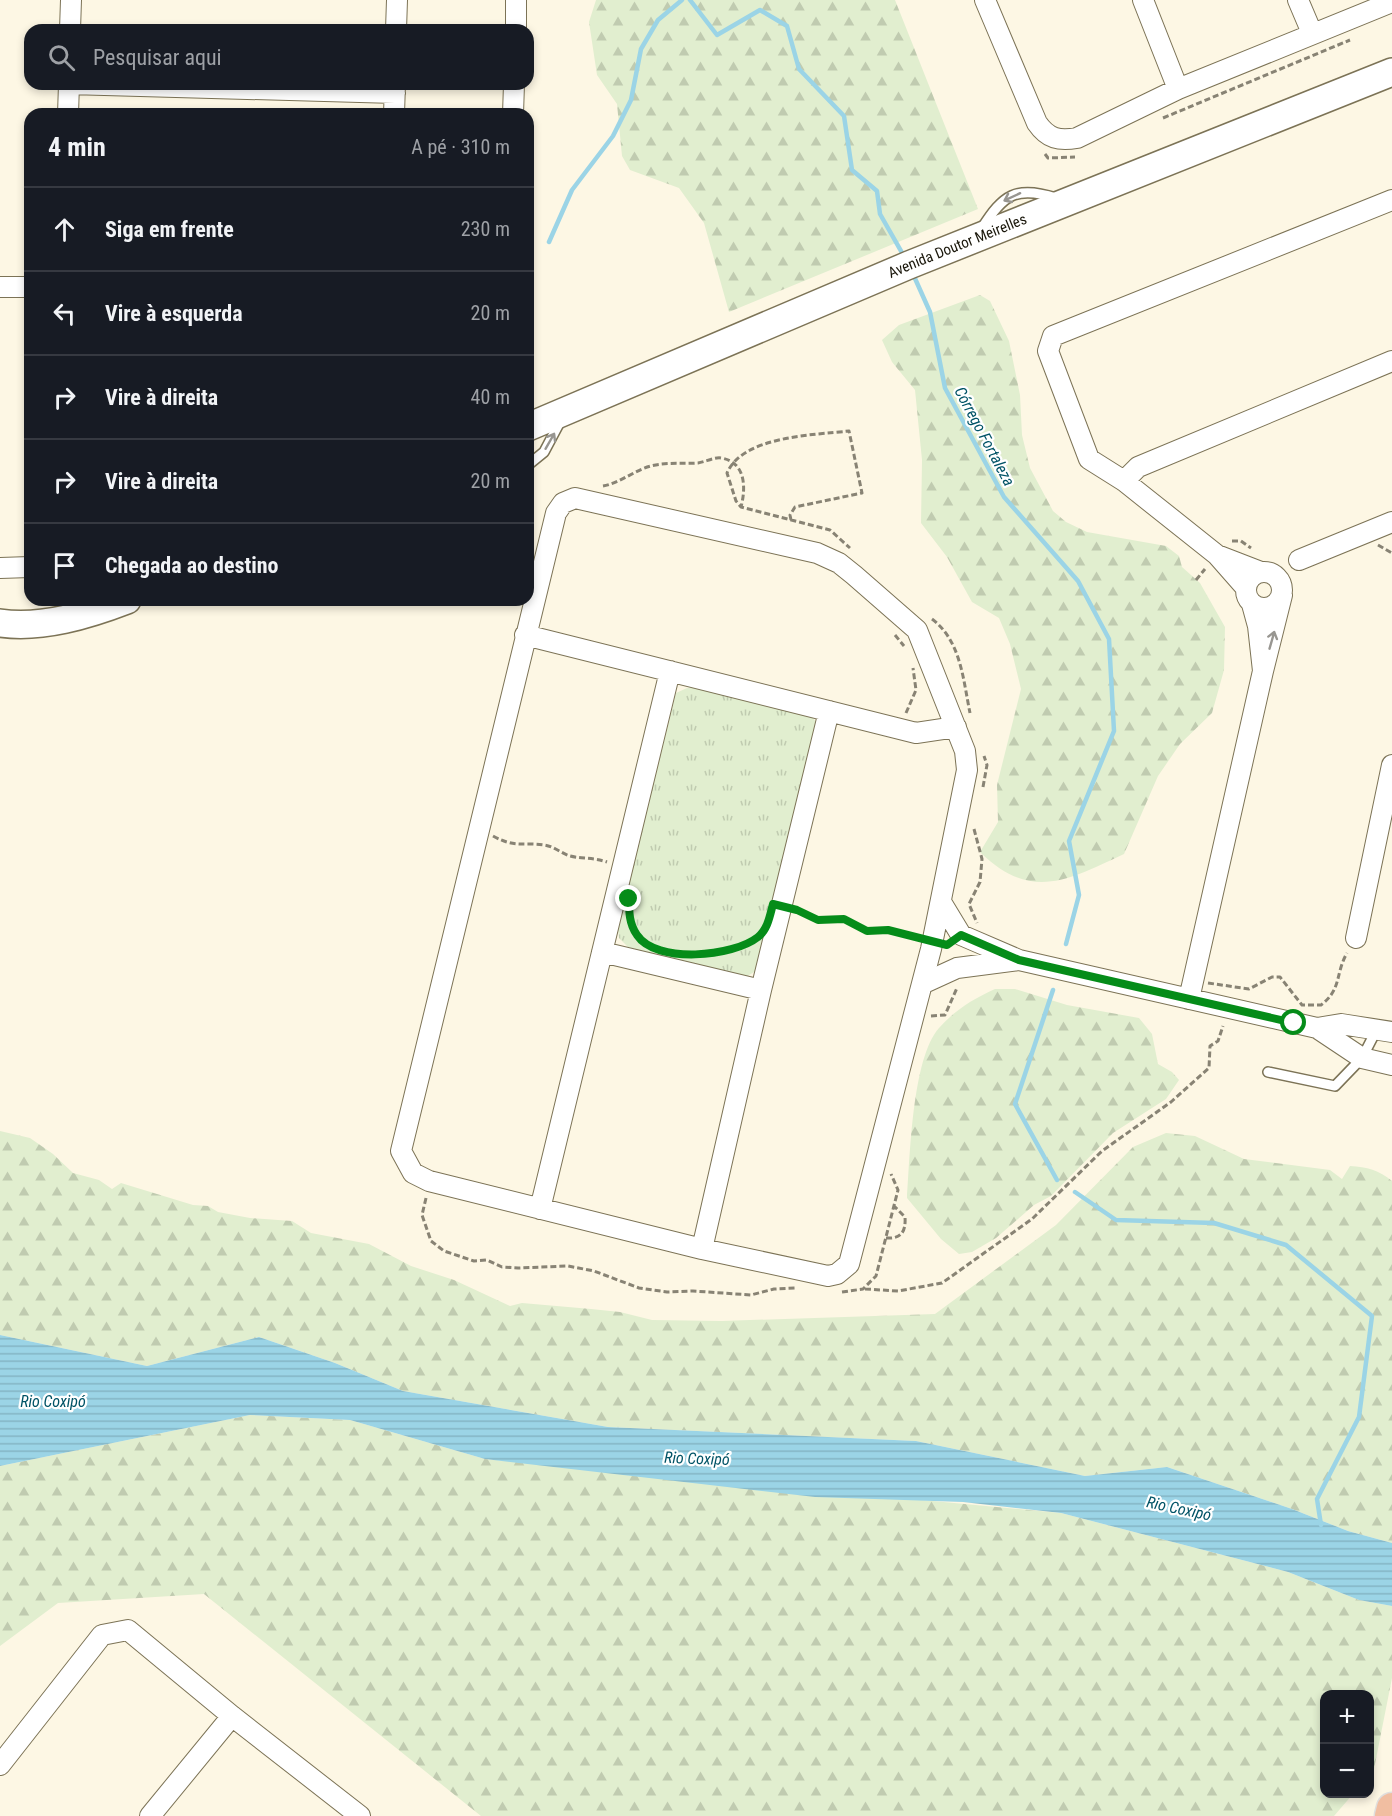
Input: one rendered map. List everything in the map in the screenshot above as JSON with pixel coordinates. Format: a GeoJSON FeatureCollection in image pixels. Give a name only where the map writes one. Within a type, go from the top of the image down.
{"type":"FeatureCollection","features":[{"type":"Feature","properties":{"kind":"main road"},"geometry":{"type":"LineString","coordinates":[[1390,1816],[1392,1808]]}},
{"type":"Feature","properties":{"kind":"street"},"geometry":{"type":"LineString","coordinates":[[70,24],[71,0]]}},
{"type":"Feature","properties":{"kind":"street"},"geometry":{"type":"LineString","coordinates":[[396,24],[397,0]]}},
{"type":"Feature","properties":{"kind":"street"},"geometry":{"type":"LineString","coordinates":[[516,0],[516,24]]}},
{"type":"Feature","properties":{"kind":"street"},"geometry":{"type":"LineString","coordinates":[[985,0],[1037,123],[1044,133],[1055,139],[1077,138],[1178,90],[1392,2]]}},
{"type":"Feature","properties":{"kind":"street"},"geometry":{"type":"LineString","coordinates":[[1143,0],[1178,90]]}},
{"type":"Feature","properties":{"kind":"street"},"geometry":{"type":"LineString","coordinates":[[1298,0],[1312,33]]}},
{"type":"Feature","properties":{"kind":"street","name":"Avenida Doutor Meirelles"},"geometry":{"type":"LineString","coordinates":[[534,420],[564,411],[975,239],[1392,72]]}},
{"type":"Feature","properties":{"kind":"street"},"geometry":{"type":"LineString","coordinates":[[68,108],[69,90]]}},
{"type":"Feature","properties":{"kind":"street"},"geometry":{"type":"LineString","coordinates":[[394,108],[395,90]]}},
{"type":"Feature","properties":{"kind":"street"},"geometry":{"type":"LineString","coordinates":[[513,108],[514,90]]}},
{"type":"Feature","properties":{"kind":"street"},"geometry":{"type":"LineString","coordinates":[[1299,561],[1275,605],[1270,608],[1257,608],[1217,555],[1124,481],[1089,459],[1048,351],[1053,336],[1392,200]]}},
{"type":"Feature","properties":{"kind":"street"},"geometry":{"type":"LineString","coordinates":[[0,287],[24,287]]}},
{"type":"Feature","properties":{"kind":"street"},"geometry":{"type":"LineString","coordinates":[[1124,481],[1138,467],[1392,362]]}},
{"type":"Feature","properties":{"kind":"street"},"geometry":{"type":"LineString","coordinates":[[532,606],[401,1151],[413,1173],[429,1181],[702,1249],[828,1276],[837,1274],[849,1264],[933,942],[967,770],[965,751],[917,630],[839,563],[818,553],[575,498],[563,503],[556,513],[534,600]]}},
{"type":"Feature","properties":{"kind":"street"},"geometry":{"type":"LineString","coordinates":[[1263,671],[1258,626],[1249,596],[1250,578],[1299,561],[1392,522]]}},
{"type":"Feature","properties":{"kind":"street"},"geometry":{"type":"LineString","coordinates":[[1191,989],[1282,593],[1277,578],[1217,555]]}},
{"type":"Feature","properties":{"kind":"street"},"geometry":{"type":"LineString","coordinates":[[0,568],[24,567]]}},
{"type":"Feature","properties":{"kind":"street"},"geometry":{"type":"LineString","coordinates":[[0,623],[44,623],[111,606]]}},
{"type":"Feature","properties":{"kind":"street"},"geometry":{"type":"LineString","coordinates":[[525,635],[916,733],[956,727]]}},
{"type":"Feature","properties":{"kind":"street"},"geometry":{"type":"LineString","coordinates":[[540,1209],[670,671]]}},
{"type":"Feature","properties":{"kind":"street"},"geometry":{"type":"LineString","coordinates":[[702,1249],[761,990],[829,711]]}},
{"type":"Feature","properties":{"kind":"street"},"geometry":{"type":"LineString","coordinates":[[1356,938],[1392,765]]}},
{"type":"Feature","properties":{"kind":"street"},"geometry":{"type":"LineString","coordinates":[[941,902],[961,935],[1019,960],[1191,989],[1317,1028],[1362,1058],[1392,1065]]}},
{"type":"Feature","properties":{"kind":"street"},"geometry":{"type":"LineString","coordinates":[[602,952],[761,990]]}},
{"type":"Feature","properties":{"kind":"street"},"geometry":{"type":"LineString","coordinates":[[922,984],[957,968],[1019,960]]}},
{"type":"Feature","properties":{"kind":"street"},"geometry":{"type":"LineString","coordinates":[[1317,1028],[1341,1024],[1385,1030]]}},
{"type":"Feature","properties":{"kind":"street"},"geometry":{"type":"LineString","coordinates":[[0,1766],[102,1635],[128,1630],[348,1812]]}},
{"type":"Feature","properties":{"kind":"street"},"geometry":{"type":"LineString","coordinates":[[150,1816],[231,1716]]}},
{"type":"Feature","properties":{"kind":"lane"},"geometry":{"type":"LineString","coordinates":[[534,460],[544,452],[564,411]]}},
{"type":"Feature","properties":{"kind":"lane"},"geometry":{"type":"LineString","coordinates":[[1268,1072],[1335,1086],[1385,1030]]}},
{"type":"Feature","properties":{"kind":"path"},"geometry":{"type":"LineString","coordinates":[[599,484],[605,486],[649,466],[672,462],[699,463],[720,458],[730,461],[741,470],[745,481],[741,507]]}},
{"type":"Feature","properties":{"kind":"path"},"geometry":{"type":"LineString","coordinates":[[903,730],[906,711],[916,690],[913,666]]}},
{"type":"Feature","properties":{"kind":"path"},"geometry":{"type":"LineString","coordinates":[[477,830],[504,842],[520,846],[532,844],[548,846],[573,857],[590,856],[623,867]]}},
{"type":"Feature","properties":{"kind":"path"},"geometry":{"type":"LineString","coordinates":[[781,906],[818,920],[844,919],[867,931],[888,930],[933,942]]}},
{"type":"Feature","properties":{"kind":"path"},"geometry":{"type":"LineString","coordinates":[[629,911],[637,936],[654,948]]}},
{"type":"Feature","properties":{"kind":"path"},"geometry":{"type":"LineString","coordinates":[[961,935],[977,923]]}},
{"type":"Feature","properties":{"kind":"path"},"geometry":{"type":"LineString","coordinates":[[680,953],[719,953],[759,937]]}},
{"type":"Feature","properties":{"kind":"path"},"geometry":{"type":"LineString","coordinates":[[1191,989],[1249,989],[1272,977],[1280,977],[1302,1005],[1321,1005],[1336,990],[1340,966],[1356,938]]}},
{"type":"Feature","properties":{"kind":"path"},"geometry":{"type":"LineString","coordinates":[[928,1018],[932,1014],[945,1015],[962,980],[957,968]]}},
{"type":"Feature","properties":{"kind":"path"},"geometry":{"type":"LineString","coordinates":[[834,1293],[863,1289],[898,1291],[933,1286],[1032,1219],[1101,1151],[1171,1102],[1209,1068],[1209,1046],[1218,1041],[1223,1026]]}},
{"type":"Feature","properties":{"kind":"path"},"geometry":{"type":"LineString","coordinates":[[863,1289],[876,1276],[898,1190],[891,1173]]}},
{"type":"Feature","properties":{"kind":"path"},"geometry":{"type":"LineString","coordinates":[[429,1181],[422,1215],[431,1240],[444,1251],[474,1261],[487,1260],[502,1267],[518,1268],[568,1266],[594,1271],[639,1288],[667,1292],[693,1290],[751,1295],[774,1289],[806,1290]]}},
{"type":"Feature","properties":{"kind":"path"},"geometry":{"type":"LineString","coordinates":[[886,1238],[896,1239],[903,1234],[906,1226],[905,1218],[894,1206]]}},
{"type":"Feature","properties":{"kind":"green space"},"geometry":{"type":"Polygon","coordinates":[[[596,0],[895,0],[978,209],[729,312],[704,223],[679,188],[630,170],[622,156],[617,104],[597,75],[589,22],[596,0]]]}},
{"type":"Feature","properties":{"kind":"green space"},"geometry":{"type":"Polygon","coordinates":[[[980,295],[990,301],[1009,341],[1020,395],[1022,435],[1030,468],[1053,511],[1066,522],[1087,532],[1166,546],[1179,556],[1182,567],[1200,583],[1225,627],[1224,670],[1212,713],[1180,744],[1158,776],[1124,854],[1085,872],[1050,882],[1016,877],[999,868],[980,852],[998,822],[997,785],[1021,689],[1010,644],[999,618],[972,602],[947,557],[921,523],[922,460],[915,390],[892,362],[882,340],[899,325],[980,295]]]}},
{"type":"Feature","properties":{"kind":"green space"},"geometry":{"type":"Polygon","coordinates":[[[699,687],[810,715],[818,724],[759,969],[746,977],[628,947],[619,938],[618,928],[676,693],[687,688],[699,687]]]}},
{"type":"Feature","properties":{"kind":"green space"},"geometry":{"type":"Polygon","coordinates":[[[995,989],[1015,989],[1067,1005],[1139,1018],[1152,1034],[1158,1064],[1172,1072],[1179,1080],[1166,1099],[1113,1133],[1051,1196],[1034,1205],[996,1238],[972,1252],[959,1254],[941,1239],[907,1198],[914,1109],[923,1062],[930,1042],[939,1028],[965,1006],[995,989]]]}},
{"type":"Feature","properties":{"kind":"green space"},"geometry":{"type":"Polygon","coordinates":[[[0,1131],[30,1138],[53,1154],[73,1173],[99,1180],[112,1189],[121,1183],[193,1205],[208,1206],[218,1212],[250,1218],[292,1221],[311,1233],[369,1244],[411,1266],[454,1280],[510,1306],[522,1303],[591,1309],[620,1312],[652,1320],[722,1321],[935,1314],[1056,1225],[1133,1147],[1166,1133],[1195,1136],[1244,1159],[1330,1170],[1342,1179],[1350,1166],[1362,1167],[1382,1174],[1392,1181],[1392,1543],[1348,1531],[1292,1509],[1167,1467],[1085,1476],[916,1441],[608,1427],[403,1391],[335,1363],[259,1337],[147,1366],[0,1335],[0,1131]]]}},
{"type":"Feature","properties":{"kind":"green space"},"geometry":{"type":"Polygon","coordinates":[[[250,1415],[350,1420],[485,1459],[1061,1513],[1288,1572],[1359,1600],[1392,1606],[1392,1678],[1374,1769],[1374,1690],[1320,1690],[1320,1798],[1350,1798],[1334,1816],[481,1816],[204,1594],[58,1603],[0,1646],[0,1466],[250,1415]]]}},
{"type":"Feature","properties":{"kind":"water","name":"Rio Coxipó"},"geometry":{"type":"Polygon","coordinates":[[[0,1335],[147,1366],[259,1337],[335,1363],[403,1391],[608,1427],[916,1441],[1085,1476],[1167,1467],[1292,1509],[1348,1531],[1392,1543],[1392,1606],[1359,1600],[1288,1572],[1061,1513],[963,1502],[815,1497],[485,1459],[350,1420],[250,1415],[0,1466],[0,1335]]]}},
{"type":"Feature","properties":{"kind":"waterway"},"geometry":{"type":"LineString","coordinates":[[549,242],[572,190],[613,136],[631,100],[641,49],[658,20],[682,0]]}},
{"type":"Feature","properties":{"kind":"waterway","name":"Córrego Fortaleza"},"geometry":{"type":"LineString","coordinates":[[690,0],[717,35],[760,10],[787,26],[799,69],[844,116],[852,170],[877,191],[880,214],[905,258]]}},
{"type":"Feature","properties":{"kind":"waterway","name":"Córrego Fortaleza"},"geometry":{"type":"LineString","coordinates":[[913,274],[930,312],[945,388],[1004,497],[1078,581],[1109,639],[1114,731],[1069,841],[1079,895],[1066,944]]}},
{"type":"Feature","properties":{"kind":"waterway","name":"Córrego Fortaleza"},"geometry":{"type":"LineString","coordinates":[[1053,990],[1015,1104],[1057,1180]]}},
{"type":"Feature","properties":{"kind":"waterway","name":"Córrego Fortaleza"},"geometry":{"type":"LineString","coordinates":[[1075,1192],[1116,1220],[1214,1223],[1286,1245],[1372,1316],[1359,1417],[1317,1499],[1321,1525]]}},
{"type":"Feature","properties":{"kind":"route"},"geometry":{"type":"LineString","coordinates":[[629,899],[631,923],[637,936],[662,952],[719,953],[740,946],[759,937],[768,923],[773,904],[797,910],[818,920],[844,919],[867,931],[888,930],[947,945],[961,935],[1019,960],[1294,1023]]}}]}
